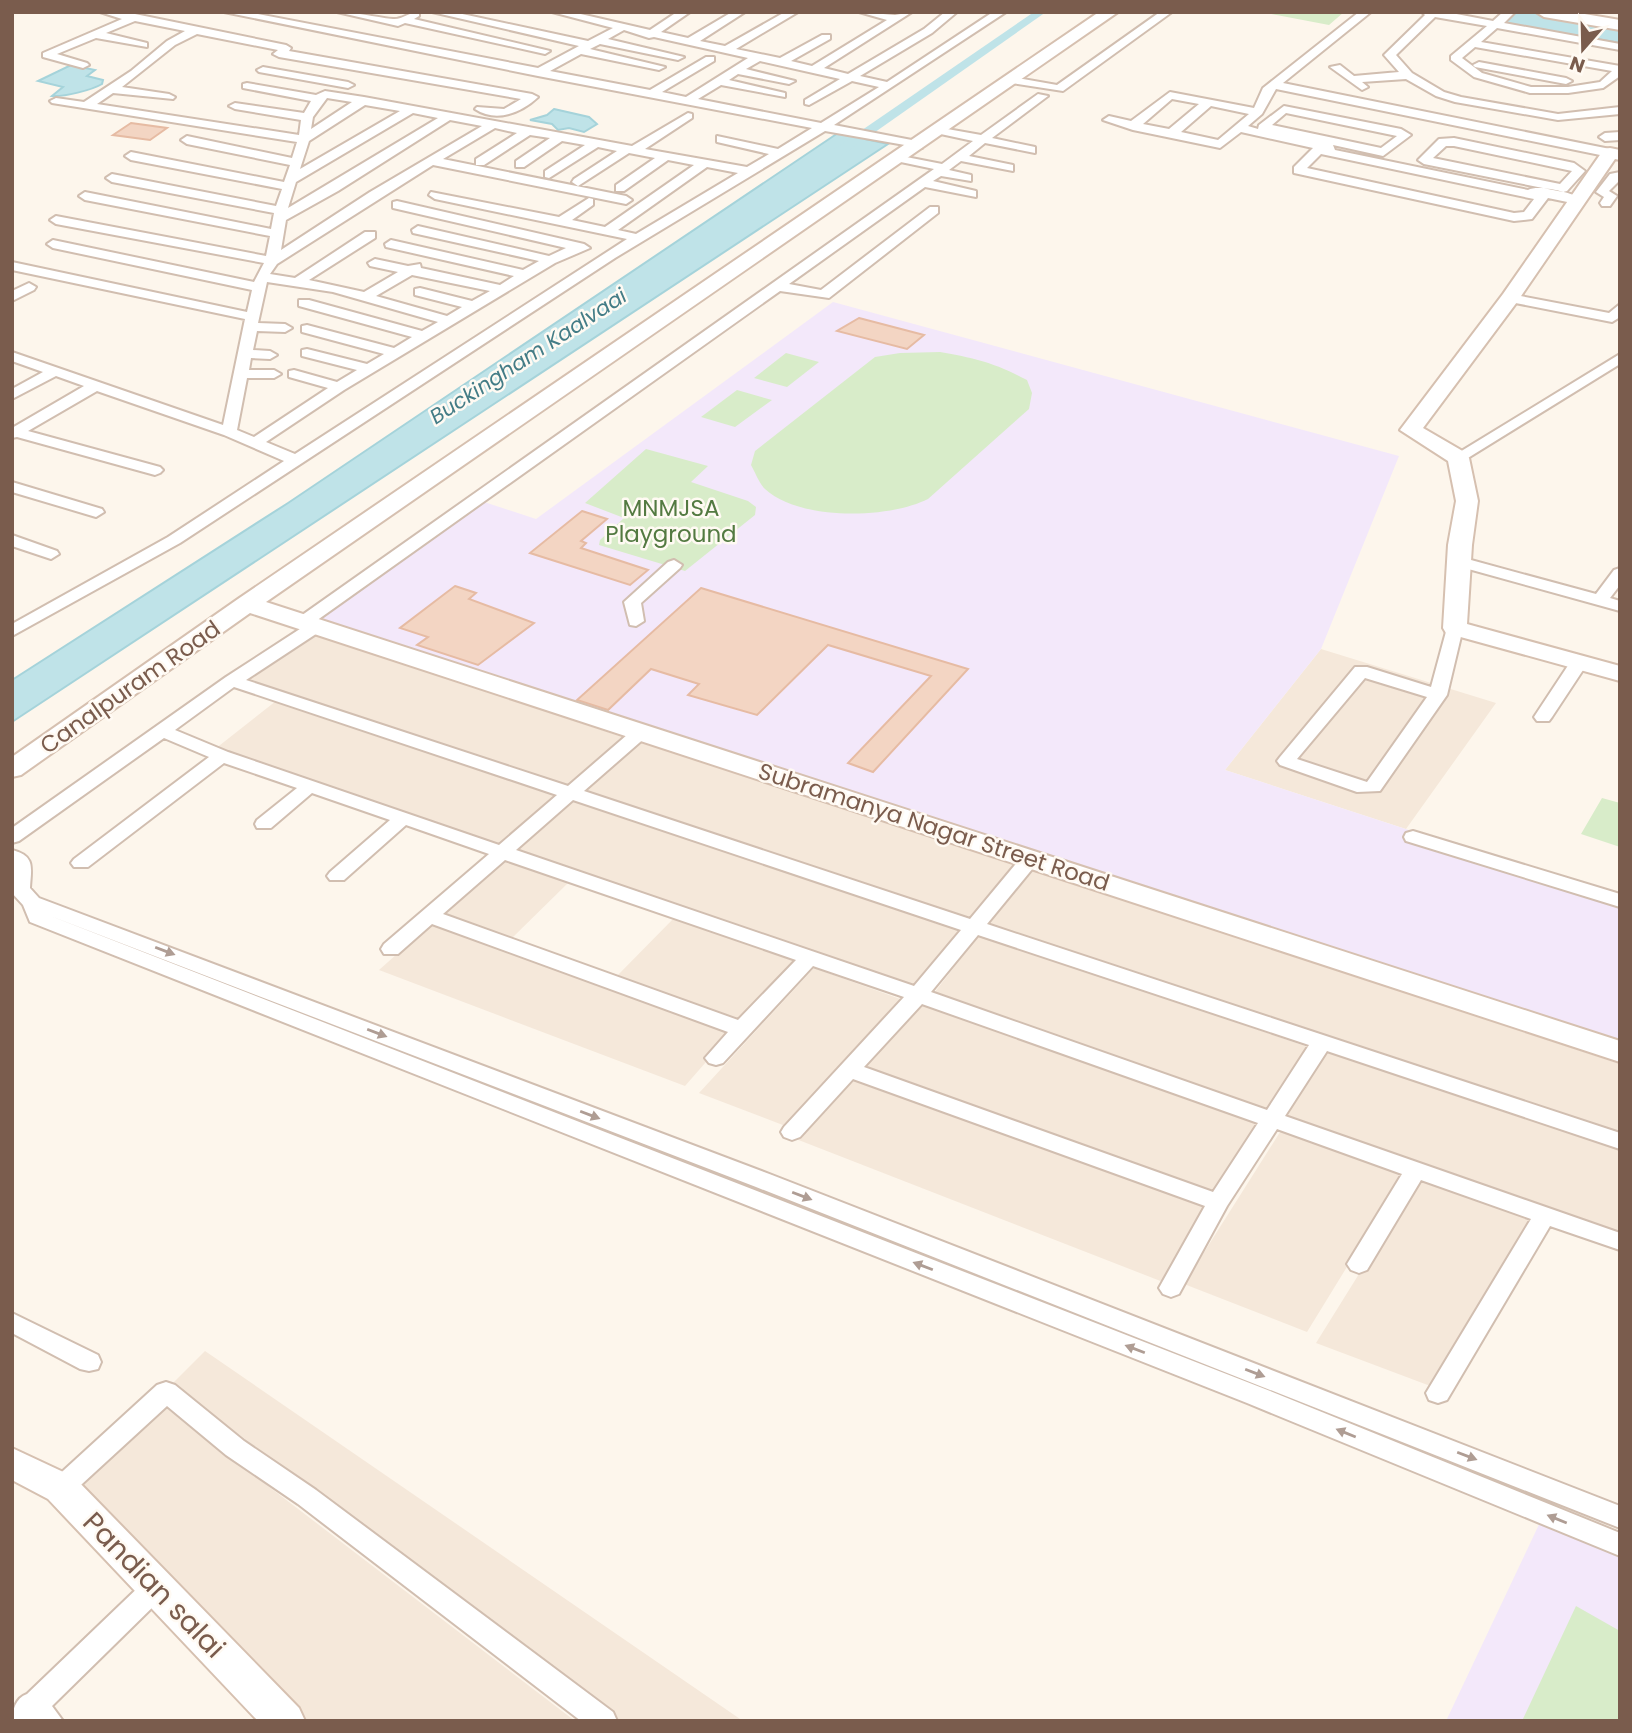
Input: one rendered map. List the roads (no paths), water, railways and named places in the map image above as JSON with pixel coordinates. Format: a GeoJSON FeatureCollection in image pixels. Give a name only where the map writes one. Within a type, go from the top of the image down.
{"type":"FeatureCollection","features":[{"type":"Feature","properties":{"kind":"street"},"geometry":{"type":"LineString","coordinates":[[105,12],[286,48],[263,69],[355,86]]}},
{"type":"Feature","properties":{"kind":"street"},"geometry":{"type":"LineString","coordinates":[[83,65],[47,55],[145,12]]}},
{"type":"Feature","properties":{"kind":"street"},"geometry":{"type":"LineString","coordinates":[[229,12],[846,130],[906,148],[942,170],[967,177]]}},
{"type":"Feature","properties":{"kind":"street"},"geometry":{"type":"LineString","coordinates":[[342,12],[398,23],[419,12]]}},
{"type":"Feature","properties":{"kind":"street"},"geometry":{"type":"LineString","coordinates":[[437,12],[589,45],[678,57],[622,89]]}},
{"type":"Feature","properties":{"kind":"street"},"geometry":{"type":"LineString","coordinates":[[606,24],[627,12]]}},
{"type":"Feature","properties":{"kind":"street"},"geometry":{"type":"LineString","coordinates":[[649,34],[685,12]]}},
{"type":"Feature","properties":{"kind":"street"},"geometry":{"type":"LineString","coordinates":[[688,43],[740,12]]}},
{"type":"Feature","properties":{"kind":"street"},"geometry":{"type":"LineString","coordinates":[[724,51],[793,12]]}},
{"type":"Feature","properties":{"kind":"street"},"geometry":{"type":"LineString","coordinates":[[864,12],[903,16]]}},
{"type":"Feature","properties":{"kind":"street"},"geometry":{"type":"LineString","coordinates":[[810,102],[928,31],[952,12]]}},
{"type":"Feature","properties":{"kind":"street"},"geometry":{"type":"LineString","coordinates":[[12,631],[174,540],[610,255],[782,153],[1001,12]]}},
{"type":"Feature","properties":{"kind":"street","name":"Canalpuram Road"},"geometry":{"type":"LineString","coordinates":[[12,769],[906,148],[940,130],[1110,12]]}},
{"type":"Feature","properties":{"kind":"street"},"geometry":{"type":"LineString","coordinates":[[1012,80],[1059,89],[1167,12]]}},
{"type":"Feature","properties":{"kind":"street"},"geometry":{"type":"LineString","coordinates":[[1109,120],[1220,144],[1258,112],[1267,90],[1366,12]]}},
{"type":"Feature","properties":{"kind":"street"},"geometry":{"type":"LineString","coordinates":[[1510,12],[1455,58],[1478,75],[1514,88],[1569,90],[1603,85],[1620,70]]}},
{"type":"Feature","properties":{"kind":"street"},"geometry":{"type":"LineString","coordinates":[[1544,12],[1620,25]]}},
{"type":"Feature","properties":{"kind":"street"},"geometry":{"type":"LineString","coordinates":[[566,13],[620,28],[887,86]]}},
{"type":"Feature","properties":{"kind":"street"},"geometry":{"type":"LineString","coordinates":[[1620,47],[1430,13],[1390,55],[1408,75],[1440,94],[1558,117],[1620,110]]}},
{"type":"Feature","properties":{"kind":"street"},"geometry":{"type":"LineString","coordinates":[[813,70],[903,16]]}},
{"type":"Feature","properties":{"kind":"street"},"geometry":{"type":"LineString","coordinates":[[405,20],[544,51]]}},
{"type":"Feature","properties":{"kind":"street"},"geometry":{"type":"LineString","coordinates":[[538,73],[620,28]]}},
{"type":"Feature","properties":{"kind":"street"},"geometry":{"type":"LineString","coordinates":[[87,105],[135,74],[171,43],[196,30]]}},
{"type":"Feature","properties":{"kind":"street"},"geometry":{"type":"LineString","coordinates":[[780,63],[812,44],[821,31]]}},
{"type":"Feature","properties":{"kind":"street"},"geometry":{"type":"LineString","coordinates":[[94,34],[144,45]]}},
{"type":"Feature","properties":{"kind":"street"},"geometry":{"type":"LineString","coordinates":[[796,39],[812,44]]}},
{"type":"Feature","properties":{"kind":"street"},"geometry":{"type":"LineString","coordinates":[[1471,43],[1620,70]]}},
{"type":"Feature","properties":{"kind":"street"},"geometry":{"type":"LineString","coordinates":[[589,45],[659,67]]}},
{"type":"Feature","properties":{"kind":"street"},"geometry":{"type":"LineString","coordinates":[[281,53],[532,97],[506,113],[465,106]]}},
{"type":"Feature","properties":{"kind":"street"},"geometry":{"type":"LineString","coordinates":[[687,101],[755,58]]}},
{"type":"Feature","properties":{"kind":"street"},"geometry":{"type":"LineString","coordinates":[[651,94],[710,59]]}},
{"type":"Feature","properties":{"kind":"street"},"geometry":{"type":"LineString","coordinates":[[1459,62],[1595,86]]}},
{"type":"Feature","properties":{"kind":"street"},"geometry":{"type":"LineString","coordinates":[[1336,67],[1366,90]]}},
{"type":"Feature","properties":{"kind":"street"},"geometry":{"type":"LineString","coordinates":[[736,70],[789,81]]}},
{"type":"Feature","properties":{"kind":"street"},"geometry":{"type":"LineString","coordinates":[[1353,79],[1408,75]]}},
{"type":"Feature","properties":{"kind":"street"},"geometry":{"type":"LineString","coordinates":[[718,81],[782,95]]}},
{"type":"Feature","properties":{"kind":"street"},"geometry":{"type":"LineString","coordinates":[[229,432],[260,282],[272,261],[281,215],[304,139],[307,117],[322,96],[342,83]]}},
{"type":"Feature","properties":{"kind":"street"},"geometry":{"type":"LineString","coordinates":[[1274,85],[1475,127],[1614,146]]}},
{"type":"Feature","properties":{"kind":"street"},"geometry":{"type":"LineString","coordinates":[[247,86],[322,96],[411,102],[449,116],[748,171]]}},
{"type":"Feature","properties":{"kind":"street"},"geometry":{"type":"LineString","coordinates":[[720,106],[749,88]]}},
{"type":"Feature","properties":{"kind":"street"},"geometry":{"type":"LineString","coordinates":[[1475,127],[1511,95],[1514,88]]}},
{"type":"Feature","properties":{"kind":"street"},"geometry":{"type":"LineString","coordinates":[[111,89],[169,97]]}},
{"type":"Feature","properties":{"kind":"street"},"geometry":{"type":"LineString","coordinates":[[1133,125],[1170,95],[1258,112]]}},
{"type":"Feature","properties":{"kind":"street"},"geometry":{"type":"LineString","coordinates":[[12,837],[163,731],[1042,96]]}},
{"type":"Feature","properties":{"kind":"street"},"geometry":{"type":"LineString","coordinates":[[131,156],[290,183],[411,102],[424,98]]}},
{"type":"Feature","properties":{"kind":"street"},"geometry":{"type":"LineString","coordinates":[[56,101],[304,139],[364,100]]}},
{"type":"Feature","properties":{"kind":"street"},"geometry":{"type":"LineString","coordinates":[[1171,134],[1209,102]]}},
{"type":"Feature","properties":{"kind":"street"},"geometry":{"type":"LineString","coordinates":[[236,106],[307,117]]}},
{"type":"Feature","properties":{"kind":"street"},"geometry":{"type":"LineString","coordinates":[[1263,130],[1263,125],[1284,110],[1401,133],[1422,141],[1454,142],[1578,169],[1561,196],[1510,298],[1411,430],[1458,458],[1467,501],[1455,628],[1438,695],[1373,787],[1364,788],[1286,761],[1361,671],[1438,695]]}},
{"type":"Feature","properties":{"kind":"street"},"geometry":{"type":"LineString","coordinates":[[1604,112],[1620,123]]}},
{"type":"Feature","properties":{"kind":"street"},"geometry":{"type":"LineString","coordinates":[[112,178],[281,215],[449,116]]}},
{"type":"Feature","properties":{"kind":"street"},"geometry":{"type":"LineString","coordinates":[[578,182],[688,117]]}},
{"type":"Feature","properties":{"kind":"street"},"geometry":{"type":"LineString","coordinates":[[56,220],[272,261],[374,195],[494,124]]}},
{"type":"Feature","properties":{"kind":"street"},"geometry":{"type":"LineString","coordinates":[[1239,128],[1263,130],[1375,154],[1442,178],[1614,201]]}},
{"type":"Feature","properties":{"kind":"street"},"geometry":{"type":"LineString","coordinates":[[940,130],[1031,150]]}},
{"type":"Feature","properties":{"kind":"street"},"geometry":{"type":"LineString","coordinates":[[1263,130],[1320,148],[1561,196]]}},
{"type":"Feature","properties":{"kind":"street"},"geometry":{"type":"LineString","coordinates":[[480,162],[528,131]]}},
{"type":"Feature","properties":{"kind":"street"},"geometry":{"type":"LineString","coordinates":[[520,164],[561,136]]}},
{"type":"Feature","properties":{"kind":"street"},"geometry":{"type":"LineString","coordinates":[[606,232],[709,164],[760,136]]}},
{"type":"Feature","properties":{"kind":"street"},"geometry":{"type":"LineString","coordinates":[[721,139],[782,153]]}},
{"type":"Feature","properties":{"kind":"street"},"geometry":{"type":"LineString","coordinates":[[187,140],[295,162]]}},
{"type":"Feature","properties":{"kind":"street"},"geometry":{"type":"LineString","coordinates":[[1320,148],[1375,154],[1422,141]]}},
{"type":"Feature","properties":{"kind":"street"},"geometry":{"type":"LineString","coordinates":[[1412,168],[1422,141]]}},
{"type":"Feature","properties":{"kind":"street"},"geometry":{"type":"LineString","coordinates":[[549,174],[596,143]]}},
{"type":"Feature","properties":{"kind":"street"},"geometry":{"type":"LineString","coordinates":[[1320,148],[1299,171],[1514,217],[1528,216],[1561,196],[1614,146]]}},
{"type":"Feature","properties":{"kind":"street"},"geometry":{"type":"LineString","coordinates":[[432,161],[623,194],[666,156]]}},
{"type":"Feature","properties":{"kind":"street"},"geometry":{"type":"LineString","coordinates":[[958,157],[1009,168]]}},
{"type":"Feature","properties":{"kind":"street"},"geometry":{"type":"LineString","coordinates":[[1614,201],[1602,192],[1614,177],[1620,176]]}},
{"type":"Feature","properties":{"kind":"street"},"geometry":{"type":"LineString","coordinates":[[924,183],[972,194]]}},
{"type":"Feature","properties":{"kind":"street"},"geometry":{"type":"LineString","coordinates":[[907,194],[951,205]]}},
{"type":"Feature","properties":{"kind":"street"},"geometry":{"type":"LineString","coordinates":[[435,195],[638,238]]}},
{"type":"Feature","properties":{"kind":"street"},"geometry":{"type":"LineString","coordinates":[[85,196],[278,234]]}},
{"type":"Feature","properties":{"kind":"street"},"geometry":{"type":"LineString","coordinates":[[561,222],[589,202]]}},
{"type":"Feature","properties":{"kind":"street"},"geometry":{"type":"LineString","coordinates":[[397,205],[610,255]]}},
{"type":"Feature","properties":{"kind":"street"},"geometry":{"type":"LineString","coordinates":[[776,286],[824,295],[934,210]]}},
{"type":"Feature","properties":{"kind":"street"},"geometry":{"type":"LineString","coordinates":[[418,230],[550,261]]}},
{"type":"Feature","properties":{"kind":"street"},"geometry":{"type":"LineString","coordinates":[[299,281],[370,235]]}},
{"type":"Feature","properties":{"kind":"street"},"geometry":{"type":"LineString","coordinates":[[365,297],[462,240]]}},
{"type":"Feature","properties":{"kind":"street"},"geometry":{"type":"LineString","coordinates":[[53,244],[260,282],[299,281],[450,321]]}},
{"type":"Feature","properties":{"kind":"street"},"geometry":{"type":"LineString","coordinates":[[391,244],[526,275]]}},
{"type":"Feature","properties":{"kind":"street"},"geometry":{"type":"LineString","coordinates":[[255,443],[424,335],[550,261],[579,247]]}},
{"type":"Feature","properties":{"kind":"street"},"geometry":{"type":"LineString","coordinates":[[374,263],[502,289]]}},
{"type":"Feature","properties":{"kind":"street"},"geometry":{"type":"LineString","coordinates":[[12,266],[285,328]]}},
{"type":"Feature","properties":{"kind":"street"},"geometry":{"type":"LineString","coordinates":[[12,297],[29,287]]}},
{"type":"Feature","properties":{"kind":"street"},"geometry":{"type":"LineString","coordinates":[[420,292],[474,306]]}},
{"type":"Feature","properties":{"kind":"street"},"geometry":{"type":"LineString","coordinates":[[1510,298],[1612,318],[1620,308]]}},
{"type":"Feature","properties":{"kind":"street"},"geometry":{"type":"LineString","coordinates":[[304,303],[424,335]]}},
{"type":"Feature","properties":{"kind":"street"},"geometry":{"type":"LineString","coordinates":[[307,329],[396,353]]}},
{"type":"Feature","properties":{"kind":"street"},"geometry":{"type":"LineString","coordinates":[[307,353],[370,369]]}},
{"type":"Feature","properties":{"kind":"street"},"geometry":{"type":"LineString","coordinates":[[245,354],[270,355]]}},
{"type":"Feature","properties":{"kind":"street"},"geometry":{"type":"LineString","coordinates":[[14,358],[229,432],[297,461]]}},
{"type":"Feature","properties":{"kind":"street"},"geometry":{"type":"LineString","coordinates":[[1458,458],[1620,358]]}},
{"type":"Feature","properties":{"kind":"street"},"geometry":{"type":"LineString","coordinates":[[12,395],[54,371]]}},
{"type":"Feature","properties":{"kind":"street"},"geometry":{"type":"LineString","coordinates":[[241,374],[274,374]]}},
{"type":"Feature","properties":{"kind":"street"},"geometry":{"type":"LineString","coordinates":[[294,374],[339,387]]}},
{"type":"Feature","properties":{"kind":"street"},"geometry":{"type":"LineString","coordinates":[[14,433],[97,385]]}},
{"type":"Feature","properties":{"kind":"street"},"geometry":{"type":"LineString","coordinates":[[14,433],[155,470]]}},
{"type":"Feature","properties":{"kind":"street"},"geometry":{"type":"LineString","coordinates":[[12,488],[96,512]]}},
{"type":"Feature","properties":{"kind":"street"},"geometry":{"type":"LineString","coordinates":[[12,540],[51,554]]}},
{"type":"Feature","properties":{"kind":"street"},"geometry":{"type":"LineString","coordinates":[[1461,562],[1620,606]]}},
{"type":"Feature","properties":{"kind":"street"},"geometry":{"type":"LineString","coordinates":[[636,621],[632,601],[674,565]]}},
{"type":"Feature","properties":{"kind":"street"},"geometry":{"type":"LineString","coordinates":[[1600,601],[1620,573]]}},
{"type":"Feature","properties":{"kind":"street","name":"Subramanya Nagar Street Road"},"geometry":{"type":"LineString","coordinates":[[247,604],[1413,982],[1620,1052]]}},
{"type":"Feature","properties":{"kind":"street"},"geometry":{"type":"LineString","coordinates":[[1455,628],[1620,674]]}},
{"type":"Feature","properties":{"kind":"street"},"geometry":{"type":"LineString","coordinates":[[1543,717],[1578,664]]}},
{"type":"Feature","properties":{"kind":"street"},"geometry":{"type":"LineString","coordinates":[[232,681],[1620,1141]]}},
{"type":"Feature","properties":{"kind":"street"},"geometry":{"type":"LineString","coordinates":[[163,731],[222,756],[918,995],[1620,1241]]}},
{"type":"Feature","properties":{"kind":"street"},"geometry":{"type":"LineString","coordinates":[[391,949],[505,853],[641,732]]}},
{"type":"Feature","properties":{"kind":"street"},"geometry":{"type":"LineString","coordinates":[[81,863],[222,756]]}},
{"type":"Feature","properties":{"kind":"street"},"geometry":{"type":"LineString","coordinates":[[264,824],[310,786]]}},
{"type":"Feature","properties":{"kind":"street"},"geometry":{"type":"LineString","coordinates":[[337,876],[403,818]]}},
{"type":"Feature","properties":{"kind":"street"},"geometry":{"type":"LineString","coordinates":[[1413,837],[1620,901]]}},
{"type":"Feature","properties":{"kind":"street"},"geometry":{"type":"LineString","coordinates":[[12,856],[22,861],[20,890],[23,897],[32,902],[62,911],[764,1181],[1620,1517]]}},
{"type":"Feature","properties":{"kind":"street"},"geometry":{"type":"LineString","coordinates":[[792,1132],[918,995],[1031,858]]}},
{"type":"Feature","properties":{"kind":"street"},"geometry":{"type":"LineString","coordinates":[[32,902],[37,918],[1256,1396],[1620,1545]]}},
{"type":"Feature","properties":{"kind":"street"},"geometry":{"type":"LineString","coordinates":[[428,916],[742,1029]]}},
{"type":"Feature","properties":{"kind":"street"},"geometry":{"type":"LineString","coordinates":[[716,1058],[809,958]]}},
{"type":"Feature","properties":{"kind":"street"},"geometry":{"type":"LineString","coordinates":[[1171,1288],[1218,1202],[1322,1042]]}},
{"type":"Feature","properties":{"kind":"street"},"geometry":{"type":"LineString","coordinates":[[849,1070],[1218,1202]]}},
{"type":"Feature","properties":{"kind":"street"},"geometry":{"type":"LineString","coordinates":[[1359,1264],[1416,1170]]}},
{"type":"Feature","properties":{"kind":"street"},"geometry":{"type":"LineString","coordinates":[[1438,1393],[1545,1215]]}},
{"type":"Feature","properties":{"kind":"street"},"geometry":{"type":"LineString","coordinates":[[12,1322],[89,1362]]}},
{"type":"Feature","properties":{"kind":"street"},"geometry":{"type":"LineString","coordinates":[[61,1488],[166,1392],[235,1448],[307,1497],[603,1721]]}},
{"type":"Feature","properties":{"kind":"street","name":"Pandian salai"},"geometry":{"type":"LineString","coordinates":[[12,1463],[61,1488],[285,1721]]}},
{"type":"Feature","properties":{"kind":"street"},"geometry":{"type":"LineString","coordinates":[[33,1716],[155,1588]]}},
{"type":"Feature","properties":{"kind":"water"},"geometry":{"type":"Polygon","coordinates":[[[1514,12],[1534,12],[1620,28],[1620,43],[1502,23],[1514,12]]]}},
{"type":"Feature","properties":{"kind":"water"},"geometry":{"type":"Polygon","coordinates":[[[71,65],[95,70],[87,76],[103,80],[102,84],[78,93],[52,96],[63,87],[38,81],[71,65]]]}},
{"type":"Feature","properties":{"kind":"water"},"geometry":{"type":"Polygon","coordinates":[[[554,109],[589,117],[597,124],[584,132],[569,128],[558,130],[552,124],[530,120],[547,115],[554,109]]]}},
{"type":"Feature","properties":{"kind":"water"},"geometry":{"type":"Polygon","coordinates":[[[838,133],[888,144],[12,722],[12,680],[288,503],[838,133]]]}},
{"type":"Feature","properties":{"kind":"waterway","name":"Buckingham Kaalvaai"},"geometry":{"type":"LineString","coordinates":[[837,153],[1041,12]]}},
{"type":"Feature","properties":{"kind":"park label","name":"MNMJSA Playground"},"geometry":{"type":"Point","coordinates":[671,521]}}]}
